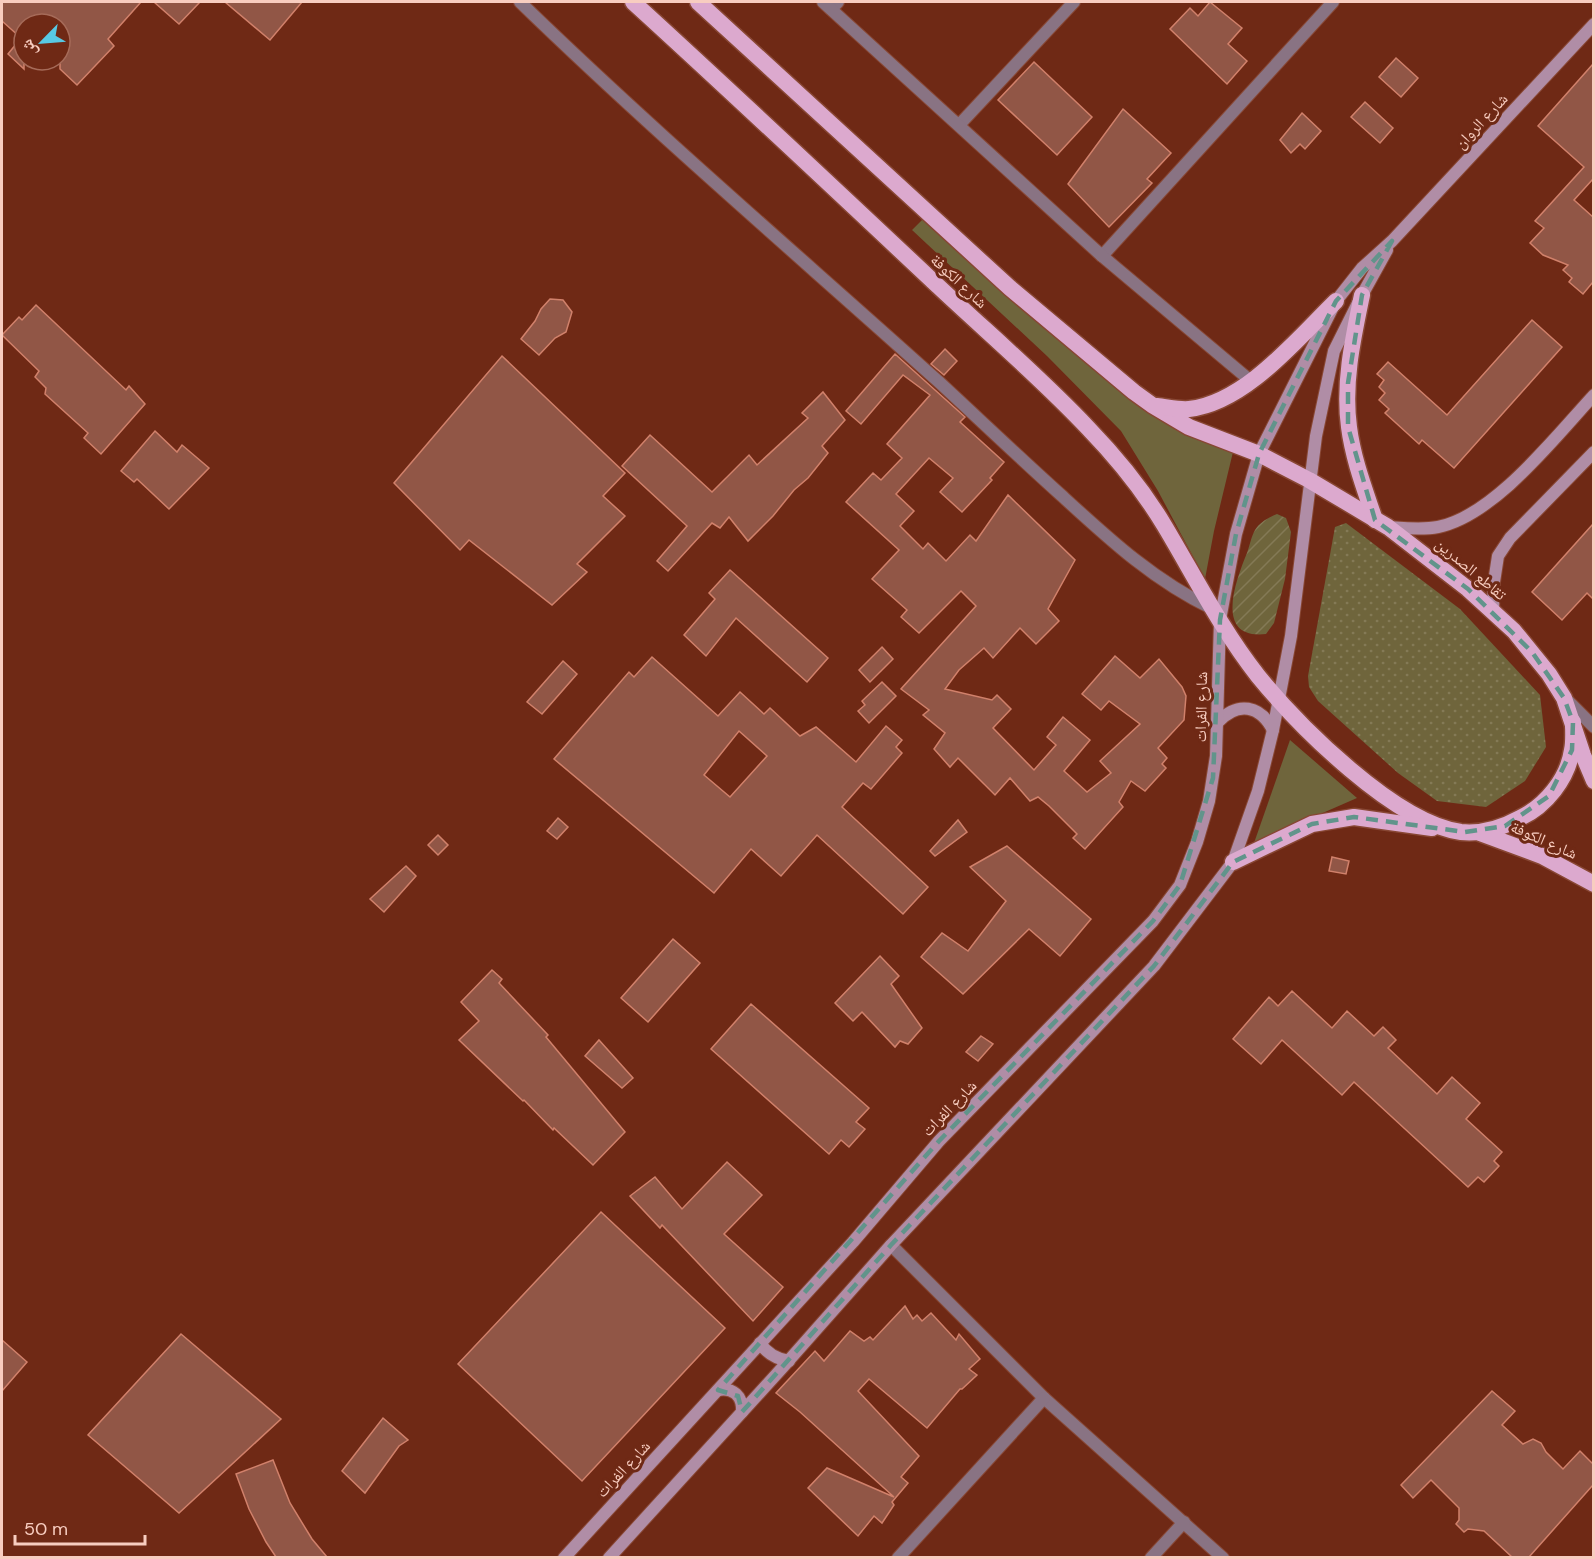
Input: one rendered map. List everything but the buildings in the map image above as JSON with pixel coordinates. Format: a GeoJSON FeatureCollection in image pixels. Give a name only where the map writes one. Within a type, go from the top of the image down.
{"type":"FeatureCollection","features":[{"type":"Feature","properties":{"kind":"highway","name":"شارع الكوفة"},"geometry":{"type":"LineString","coordinates":[[633,2],[758,116],[1086,426],[1113,455],[1162,521],[1216,615]]}},
{"type":"Feature","properties":{"kind":"highway","name":"شارع الكوفة"},"geometry":{"type":"LineString","coordinates":[[698,2],[1010,288],[1152,405],[1190,427],[1259,454],[1309,480]]}},
{"type":"Feature","properties":{"kind":"highway"},"geometry":{"type":"LineString","coordinates":[[1362,295],[1351,348],[1348,427],[1359,472],[1382,524]]}},
{"type":"Feature","properties":{"kind":"highway"},"geometry":{"type":"LineString","coordinates":[[1152,405],[1188,409],[1213,404],[1252,382],[1336,301]]}},
{"type":"Feature","properties":{"kind":"highway","name":"تقاطع الصدرين"},"geometry":{"type":"LineString","coordinates":[[1309,480],[1382,524],[1442,567],[1493,611],[1532,652],[1564,698],[1573,722]]}},
{"type":"Feature","properties":{"kind":"highway"},"geometry":{"type":"LineString","coordinates":[[1216,615],[1259,676],[1307,730],[1365,781],[1396,803],[1430,822],[1452,830]]}},
{"type":"Feature","properties":{"kind":"highway"},"geometry":{"type":"LineString","coordinates":[[1573,722],[1582,755],[1593,781]]}},
{"type":"Feature","properties":{"kind":"highway"},"geometry":{"type":"LineString","coordinates":[[1233,862],[1311,824],[1354,817],[1479,832],[1505,826],[1529,814],[1549,796],[1564,774],[1572,750],[1573,722]]}},
{"type":"Feature","properties":{"kind":"highway","name":"شارع الكوفة"},"geometry":{"type":"LineString","coordinates":[[1479,832],[1542,856],[1593,884]]}},
{"type":"Feature","properties":{"kind":"main road","name":"شارع الروان"},"geometry":{"type":"LineString","coordinates":[[1259,454],[1336,301],[1362,268],[1392,241],[1593,24]]}},
{"type":"Feature","properties":{"kind":"main road","name":"شارع الروان"},"geometry":{"type":"LineString","coordinates":[[1278,698],[1291,636],[1309,480],[1323,397],[1334,351],[1392,241]]}},
{"type":"Feature","properties":{"kind":"main road"},"geometry":{"type":"LineString","coordinates":[[1382,524],[1438,527],[1455,522],[1478,508],[1502,492],[1526,470],[1593,395]]}},
{"type":"Feature","properties":{"kind":"main road"},"geometry":{"type":"LineString","coordinates":[[1493,611],[1498,556],[1510,538],[1593,452]]}},
{"type":"Feature","properties":{"kind":"main road","name":"شارع الفرات"},"geometry":{"type":"LineString","coordinates":[[564,1557],[718,1390],[939,1142],[1154,921],[1180,885],[1197,842],[1213,778],[1218,722],[1216,615],[1259,454]]}},
{"type":"Feature","properties":{"kind":"main road"},"geometry":{"type":"LineString","coordinates":[[609,1557],[789,1361],[891,1245],[1154,966],[1233,862],[1258,791],[1278,698]]}},
{"type":"Feature","properties":{"kind":"main road"},"geometry":{"type":"LineString","coordinates":[[1218,722],[1226,713],[1248,708],[1268,719],[1273,729]]}},
{"type":"Feature","properties":{"kind":"main road"},"geometry":{"type":"LineString","coordinates":[[760,1343],[770,1354],[789,1361]]}},
{"type":"Feature","properties":{"kind":"main road"},"geometry":{"type":"LineString","coordinates":[[718,1390],[729,1390],[738,1396],[742,1412]]}},
{"type":"Feature","properties":{"kind":"street"},"geometry":{"type":"LineString","coordinates":[[520,2],[601,80],[939,383],[1110,540],[1158,578],[1216,615]]}},
{"type":"Feature","properties":{"kind":"street"},"geometry":{"type":"LineString","coordinates":[[959,125],[1074,2]]}},
{"type":"Feature","properties":{"kind":"street"},"geometry":{"type":"LineString","coordinates":[[1102,256],[1333,2]]}},
{"type":"Feature","properties":{"kind":"street"},"geometry":{"type":"LineString","coordinates":[[831,4],[1102,256],[1252,382]]}},
{"type":"Feature","properties":{"kind":"street"},"geometry":{"type":"LineString","coordinates":[[1564,698],[1593,727]]}},
{"type":"Feature","properties":{"kind":"street"},"geometry":{"type":"LineString","coordinates":[[891,1245],[1044,1398],[1223,1557]]}},
{"type":"Feature","properties":{"kind":"street"},"geometry":{"type":"LineString","coordinates":[[898,1557],[1044,1398]]}},
{"type":"Feature","properties":{"kind":"street"},"geometry":{"type":"LineString","coordinates":[[1151,1557],[1184,1522]]}},
{"type":"Feature","properties":{"kind":"highlighted area"},"geometry":{"type":"Polygon","coordinates":[[[1392,241],[1362,295],[1348,383],[1348,427],[1375,520],[1468,589],[1532,652],[1564,698],[1573,722],[1572,750],[1549,796],[1505,826],[1465,832],[1354,817],[1312,824],[1233,862],[1154,966],[891,1245],[742,1412],[738,1396],[718,1390],[939,1141],[1153,921],[1180,885],[1213,778],[1220,620],[1236,534],[1259,454],[1336,301],[1392,241]]]}},
{"type":"Feature","properties":{"kind":"shaded area"},"geometry":{"type":"Polygon","coordinates":[[[924,218],[1145,400],[1233,452],[1205,579],[1158,491],[1121,431],[1047,356],[912,230],[924,218]]]}},
{"type":"Feature","properties":{"kind":"shaded area"},"geometry":{"type":"Polygon","coordinates":[[[1277,514],[1286,518],[1291,532],[1285,579],[1274,623],[1266,634],[1250,633],[1239,628],[1234,618],[1232,606],[1234,592],[1252,535],[1264,520],[1277,514]]]}},
{"type":"Feature","properties":{"kind":"shaded area"},"geometry":{"type":"Polygon","coordinates":[[[1346,523],[1460,609],[1540,695],[1546,747],[1525,781],[1486,807],[1437,801],[1398,773],[1318,701],[1309,687],[1308,676],[1335,527],[1346,523]]]}},
{"type":"Feature","properties":{"kind":"shaded area"},"geometry":{"type":"Polygon","coordinates":[[[1290,740],[1357,798],[1254,843],[1290,740]]]}}]}
